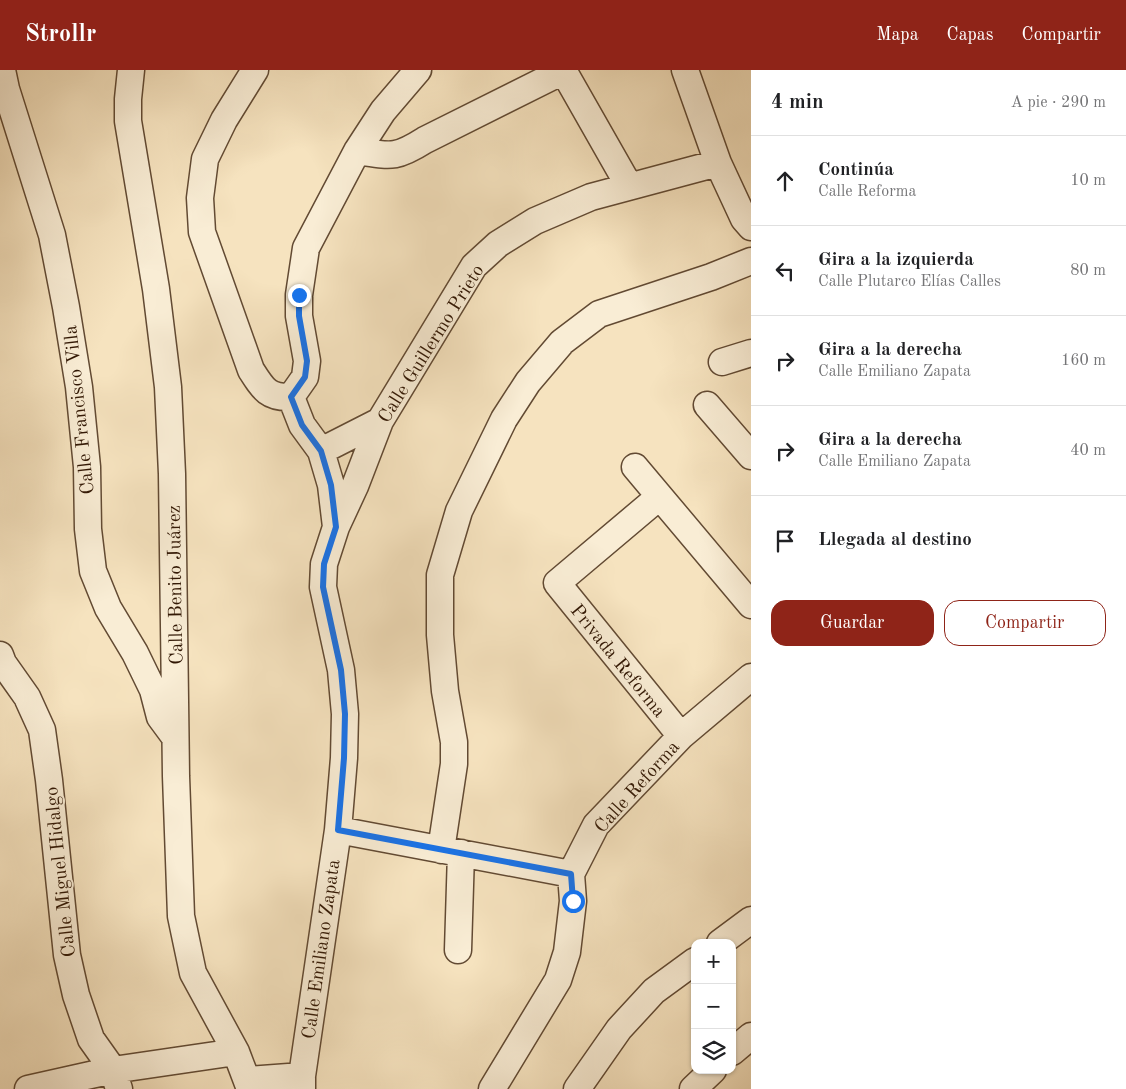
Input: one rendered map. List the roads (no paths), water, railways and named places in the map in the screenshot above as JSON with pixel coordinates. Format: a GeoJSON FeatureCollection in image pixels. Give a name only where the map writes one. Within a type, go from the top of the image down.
{"type":"FeatureCollection","features":[{"type":"Feature","properties":{"kind":"street","name":"Calle Francisco Villa"},"geometry":{"type":"LineString","coordinates":[[2,70],[6,89],[52,235],[66,307],[79,387],[87,467],[88,529],[93,571],[108,608],[135,653],[153,690],[160,717],[176,738]]}},
{"type":"Feature","properties":{"kind":"street","name":"Calle Benito Juárez"},"geometry":{"type":"LineString","coordinates":[[131,70],[128,121],[156,289],[168,387],[172,484],[181,916],[193,973],[236,1052],[248,1085]]}},
{"type":"Feature","properties":{"kind":"street"},"geometry":{"type":"LineString","coordinates":[[255,70],[224,120],[205,159],[200,198],[202,232],[251,370],[263,389],[277,398],[291,397],[305,377],[307,361],[299,316],[299,295],[306,248],[357,151],[383,111],[418,70]]}},
{"type":"Feature","properties":{"kind":"street"},"geometry":{"type":"LineString","coordinates":[[685,70],[718,163],[744,219],[751,227]]}},
{"type":"Feature","properties":{"kind":"street"},"geometry":{"type":"LineString","coordinates":[[357,151],[392,156],[406,152],[425,140],[563,71],[629,186]]}},
{"type":"Feature","properties":{"kind":"street","name":"Calle Guillermo Prieto"},"geometry":{"type":"LineString","coordinates":[[336,527],[355,486],[380,421],[474,266],[492,250],[535,220],[591,197],[718,163]]}},
{"type":"Feature","properties":{"kind":"street"},"geometry":{"type":"LineString","coordinates":[[458,950],[451,852],[454,742],[445,691],[440,635],[440,574],[459,511],[504,419],[528,382],[562,342],[599,314],[711,278],[751,261]]}},
{"type":"Feature","properties":{"kind":"street"},"geometry":{"type":"LineString","coordinates":[[722,362],[751,353]]}},
{"type":"Feature","properties":{"kind":"street","name":"Calle Emiliano Zapata"},"geometry":{"type":"LineString","coordinates":[[291,397],[302,425],[321,451],[331,485],[336,527],[324,564],[323,587],[341,670],[345,714],[344,758],[338,830],[302,1082]]}},
{"type":"Feature","properties":{"kind":"street"},"geometry":{"type":"LineString","coordinates":[[707,404],[751,456]]}},
{"type":"Feature","properties":{"kind":"street"},"geometry":{"type":"LineString","coordinates":[[321,451],[380,421]]}},
{"type":"Feature","properties":{"kind":"street"},"geometry":{"type":"LineString","coordinates":[[635,467],[659,498],[751,605]]}},
{"type":"Feature","properties":{"kind":"street","name":"Privada Reforma"},"geometry":{"type":"LineString","coordinates":[[659,498],[557,583],[681,736]]}},
{"type":"Feature","properties":{"kind":"street","name":"Calle Miguel Hidalgo"},"geometry":{"type":"LineString","coordinates":[[0,655],[27,697],[42,730],[67,955],[76,995],[92,1039],[116,1080]]}},
{"type":"Feature","properties":{"kind":"street","name":"Calle Reforma"},"geometry":{"type":"LineString","coordinates":[[571,874],[596,825],[681,736],[751,677]]}},
{"type":"Feature","properties":{"kind":"street"},"geometry":{"type":"LineString","coordinates":[[338,830],[571,874],[573,901],[571,918],[566,952],[558,980],[492,1089]]}},
{"type":"Feature","properties":{"kind":"street"},"geometry":{"type":"LineString","coordinates":[[725,939],[751,920]]}},
{"type":"Feature","properties":{"kind":"street"},"geometry":{"type":"LineString","coordinates":[[578,1089],[619,1029],[654,991],[691,964]]}},
{"type":"Feature","properties":{"kind":"street"},"geometry":{"type":"LineString","coordinates":[[736,1049],[751,1036]]}},
{"type":"Feature","properties":{"kind":"street"},"geometry":{"type":"LineString","coordinates":[[28,1089],[116,1080],[236,1052]]}},
{"type":"Feature","properties":{"kind":"street"},"geometry":{"type":"LineString","coordinates":[[693,1089],[709,1074]]}},
{"type":"Feature","properties":{"kind":"street"},"geometry":{"type":"LineString","coordinates":[[248,1085],[302,1082]]}}]}
